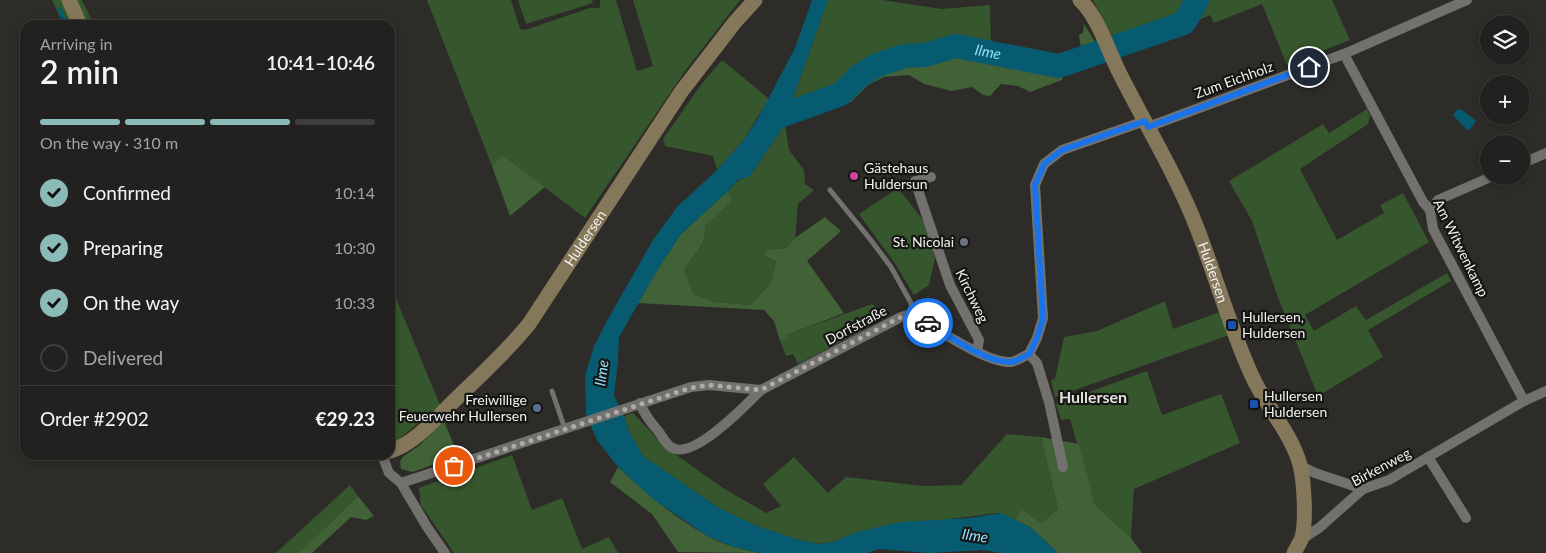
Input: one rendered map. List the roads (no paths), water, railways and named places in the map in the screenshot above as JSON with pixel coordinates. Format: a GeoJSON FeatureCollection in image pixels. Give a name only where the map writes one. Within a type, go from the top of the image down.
{"type":"FeatureCollection","features":[{"type":"Feature","properties":{"kind":"street"},"geometry":{"type":"LineString","coordinates":[[69,0],[78,20]]}},
{"type":"Feature","properties":{"kind":"street","name":"Huldersen"},"geometry":{"type":"LineString","coordinates":[[395,450],[424,430],[514,343],[529,324],[682,92],[735,22],[755,0]]}},
{"type":"Feature","properties":{"kind":"street","name":"Huldersen"},"geometry":{"type":"LineString","coordinates":[[1080,0],[1085,5],[1102,36],[1177,182],[1197,227],[1252,375],[1264,400],[1287,432],[1300,466],[1305,502],[1302,539],[1294,553]]}},
{"type":"Feature","properties":{"kind":"street","name":"Zum Eichholz"},"geometry":{"type":"LineString","coordinates":[[1146,124],[1344,54],[1467,0]]}},
{"type":"Feature","properties":{"kind":"street","name":"Am Witwenkamp"},"geometry":{"type":"LineString","coordinates":[[1344,54],[1423,202],[1430,210],[1434,229],[1524,401]]}},
{"type":"Feature","properties":{"kind":"street"},"geometry":{"type":"LineString","coordinates":[[911,314],[990,358],[1011,362],[1029,354],[1037,338],[1043,318],[1035,185],[1044,164],[1062,150],[1146,124]]}},
{"type":"Feature","properties":{"kind":"street"},"geometry":{"type":"LineString","coordinates":[[1530,160],[1546,153]]}},
{"type":"Feature","properties":{"kind":"street","name":"Kirchweg"},"geometry":{"type":"LineString","coordinates":[[931,176],[915,182],[950,286],[979,340],[977,352]]}},
{"type":"Feature","properties":{"kind":"street"},"geometry":{"type":"LineString","coordinates":[[1430,210],[1438,200],[1480,182]]}},
{"type":"Feature","properties":{"kind":"street","name":"Dorfstraße"},"geometry":{"type":"LineString","coordinates":[[635,405],[644,413],[671,447],[680,450],[696,444],[717,430],[761,390],[901,317],[911,314]]}},
{"type":"Feature","properties":{"kind":"street"},"geometry":{"type":"LineString","coordinates":[[1029,354],[1037,363],[1049,402],[1063,467]]}},
{"type":"Feature","properties":{"kind":"street"},"geometry":{"type":"LineString","coordinates":[[401,483],[690,388],[709,385],[761,390]]}},
{"type":"Feature","properties":{"kind":"street","name":"Birkenweg"},"geometry":{"type":"LineString","coordinates":[[1302,539],[1319,528],[1363,489],[1389,480],[1524,401],[1545,395]]}},
{"type":"Feature","properties":{"kind":"street","name":"Birkenweg"},"geometry":{"type":"LineString","coordinates":[[1428,457],[1466,518]]}},
{"type":"Feature","properties":{"kind":"street"},"geometry":{"type":"LineString","coordinates":[[384,460],[389,473],[401,483],[445,553]]}},
{"type":"Feature","properties":{"kind":"street"},"geometry":{"type":"LineString","coordinates":[[1300,466],[1363,489]]}},
{"type":"Feature","properties":{"kind":"lane"},"geometry":{"type":"LineString","coordinates":[[830,190],[890,267],[911,303],[911,314]]}},
{"type":"Feature","properties":{"kind":"lane"},"geometry":{"type":"LineString","coordinates":[[552,391],[565,429]]}},
{"type":"Feature","properties":{"kind":"water"},"geometry":{"type":"Polygon","coordinates":[[[812,0],[828,0],[793,98],[796,101],[785,124],[750,176],[738,180],[681,234],[658,269],[619,337],[614,396],[624,416],[629,432],[643,456],[719,508],[757,526],[799,540],[818,544],[833,542],[857,532],[900,522],[970,518],[1001,513],[1030,527],[1058,553],[1001,553],[983,550],[929,553],[878,549],[868,553],[760,553],[734,547],[707,536],[653,499],[618,467],[597,440],[586,414],[585,376],[594,346],[653,240],[677,207],[717,170],[742,142],[757,120],[795,48],[812,0]]]}},
{"type":"Feature","properties":{"kind":"water"},"geometry":{"type":"Polygon","coordinates":[[[1458,109],[1476,121],[1470,129],[1467,130],[1453,115],[1458,109]]]}},
{"type":"Feature","properties":{"kind":"waterway","name":"Ilme"},"geometry":{"type":"LineString","coordinates":[[775,118],[841,94],[859,76],[877,65],[905,56],[925,55],[955,46],[1059,66],[1184,23],[1197,0]]}},
{"type":"Feature","properties":{"kind":"waterway"},"geometry":{"type":"LineString","coordinates":[[59,9],[64,20]]}},
{"type":"Feature","properties":{"kind":"place","name":"Gästehaus Huldersun"},"geometry":{"type":"Point","coordinates":[854,176]}},
{"type":"Feature","properties":{"kind":"place","name":"St. Nicolai"},"geometry":{"type":"Point","coordinates":[964,242]}},
{"type":"Feature","properties":{"kind":"place","name":"Hullersen, Huldersen"},"geometry":{"type":"Point","coordinates":[1232,325]}},
{"type":"Feature","properties":{"kind":"place","name":"Hullersen Huldersen"},"geometry":{"type":"Point","coordinates":[1254,404]}},
{"type":"Feature","properties":{"kind":"place","name":"Freiwillige Feuerwehr Hullersen"},"geometry":{"type":"Point","coordinates":[537,408]}},
{"type":"Feature","properties":{"kind":"district","name":"Hullersen"},"geometry":{"type":"Point","coordinates":[1093,397]}}]}
